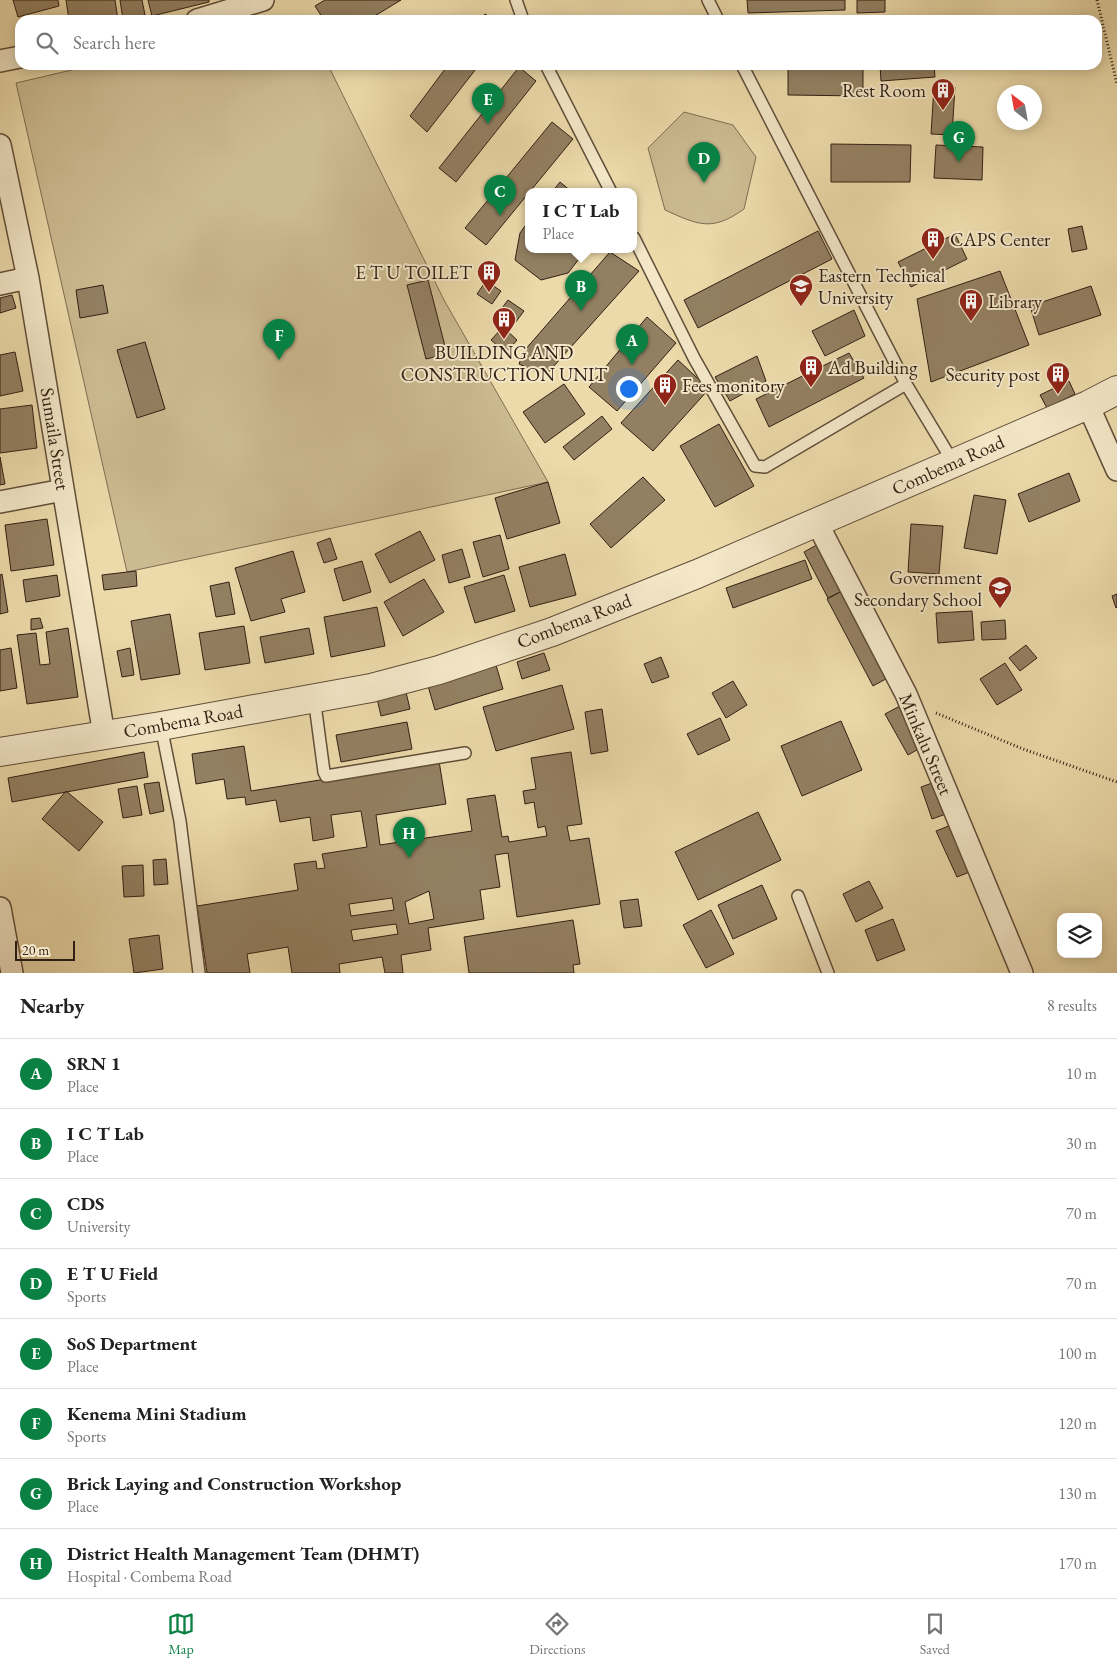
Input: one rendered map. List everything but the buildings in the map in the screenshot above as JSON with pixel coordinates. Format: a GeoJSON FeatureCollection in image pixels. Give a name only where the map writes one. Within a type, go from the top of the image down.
{"type":"FeatureCollection","features":[{"type":"Feature","properties":{"kind":"street"},"geometry":{"type":"LineString","coordinates":[[214,15],[263,0]]}},
{"type":"Feature","properties":{"kind":"street"},"geometry":{"type":"LineString","coordinates":[[0,60],[15,58]]}},
{"type":"Feature","properties":{"kind":"street","name":"Sumaila Street"},"geometry":{"type":"LineString","coordinates":[[0,146],[28,278],[104,735]]}},
{"type":"Feature","properties":{"kind":"street"},"geometry":{"type":"LineString","coordinates":[[0,284],[28,278]]}},
{"type":"Feature","properties":{"kind":"street","name":"Combema Road"},"geometry":{"type":"LineString","coordinates":[[0,752],[160,726],[371,688],[439,670],[552,632],[697,574],[1117,390]]}},
{"type":"Feature","properties":{"kind":"street"},"geometry":{"type":"LineString","coordinates":[[1088,404],[1117,470]]}},
{"type":"Feature","properties":{"kind":"street"},"geometry":{"type":"LineString","coordinates":[[0,502],[63,490]]}},
{"type":"Feature","properties":{"kind":"street","name":"Minkalu Street"},"geometry":{"type":"LineString","coordinates":[[816,521],[906,694],[1022,973]]}},
{"type":"Feature","properties":{"kind":"street"},"geometry":{"type":"LineString","coordinates":[[0,908],[12,973]]}},
{"type":"Feature","properties":{"kind":"lane"},"geometry":{"type":"LineString","coordinates":[[516,0],[521,15]]}},
{"type":"Feature","properties":{"kind":"lane"},"geometry":{"type":"LineString","coordinates":[[708,0],[716,15]]}},
{"type":"Feature","properties":{"kind":"lane"},"geometry":{"type":"LineString","coordinates":[[549,70],[609,188]]}},
{"type":"Feature","properties":{"kind":"lane"},"geometry":{"type":"LineString","coordinates":[[745,70],[906,384],[954,462]]}},
{"type":"Feature","properties":{"kind":"lane"},"geometry":{"type":"LineString","coordinates":[[637,244],[694,358],[755,466],[765,467],[906,384]]}},
{"type":"Feature","properties":{"kind":"lane"},"geometry":{"type":"LineString","coordinates":[[314,697],[326,776],[465,753]]}},
{"type":"Feature","properties":{"kind":"lane"},"geometry":{"type":"LineString","coordinates":[[160,726],[180,821],[199,973]]}},
{"type":"Feature","properties":{"kind":"lane"},"geometry":{"type":"LineString","coordinates":[[798,896],[828,973]]}},
{"type":"Feature","properties":{"kind":"path"},"geometry":{"type":"LineString","coordinates":[[1097,0],[1101,15]]}},
{"type":"Feature","properties":{"kind":"path"},"geometry":{"type":"LineString","coordinates":[[1102,21],[1117,84]]}},
{"type":"Feature","properties":{"kind":"path"},"geometry":{"type":"LineString","coordinates":[[906,694],[931,711],[1023,749],[1117,782]]}},
{"type":"Feature","properties":{"kind":"shaded area"},"geometry":{"type":"Polygon","coordinates":[[[72,70],[330,70],[444,300],[548,482],[127,572],[16,83],[72,70]]]}},
{"type":"Feature","properties":{"kind":"shaded area"},"geometry":{"type":"Polygon","coordinates":[[[684,112],[733,125],[756,157],[744,209],[723,221],[705,224],[665,210],[648,148],[684,112]]]}},
{"type":"Feature","properties":{"kind":"place","name":"Rest Room"},"geometry":{"type":"Point","coordinates":[943,111]}},
{"type":"Feature","properties":{"kind":"place","name":"SoS Department"},"geometry":{"type":"Point","coordinates":[488,124]}},
{"type":"Feature","properties":{"kind":"place","name":"Brick Laying and Construction Workshop"},"geometry":{"type":"Point","coordinates":[959,162]}},
{"type":"Feature","properties":{"kind":"place","name":"E T U Field"},"geometry":{"type":"Point","coordinates":[704,183]}},
{"type":"Feature","properties":{"kind":"place","name":"CDS"},"geometry":{"type":"Point","coordinates":[500,216]}},
{"type":"Feature","properties":{"kind":"place","name":"CAPS Center"},"geometry":{"type":"Point","coordinates":[933,260]}},
{"type":"Feature","properties":{"kind":"place","name":"E T U TOILET"},"geometry":{"type":"Point","coordinates":[489,293]}},
{"type":"Feature","properties":{"kind":"place","name":"Eastern Technical University"},"geometry":{"type":"Point","coordinates":[801,307]}},
{"type":"Feature","properties":{"kind":"place","name":"I C T Lab"},"geometry":{"type":"Point","coordinates":[581,311]}},
{"type":"Feature","properties":{"kind":"place","name":"Library"},"geometry":{"type":"Point","coordinates":[971,322]}},
{"type":"Feature","properties":{"kind":"place","name":"BUILDING AND CONSTRUCTION UNIT"},"geometry":{"type":"Point","coordinates":[504,340]}},
{"type":"Feature","properties":{"kind":"place","name":"Kenema Mini Stadium"},"geometry":{"type":"Point","coordinates":[279,360]}},
{"type":"Feature","properties":{"kind":"place","name":"SRN 1"},"geometry":{"type":"Point","coordinates":[632,365]}},
{"type":"Feature","properties":{"kind":"place","name":"Ad Building"},"geometry":{"type":"Point","coordinates":[811,388]}},
{"type":"Feature","properties":{"kind":"place","name":"Security post"},"geometry":{"type":"Point","coordinates":[1058,395]}},
{"type":"Feature","properties":{"kind":"place","name":"Fees monitory"},"geometry":{"type":"Point","coordinates":[665,406]}},
{"type":"Feature","properties":{"kind":"place","name":"Government Secondary School"},"geometry":{"type":"Point","coordinates":[1000,609]}},
{"type":"Feature","properties":{"kind":"place","name":"District Health Management Team (DHMT)"},"geometry":{"type":"Point","coordinates":[409,858]}}]}
